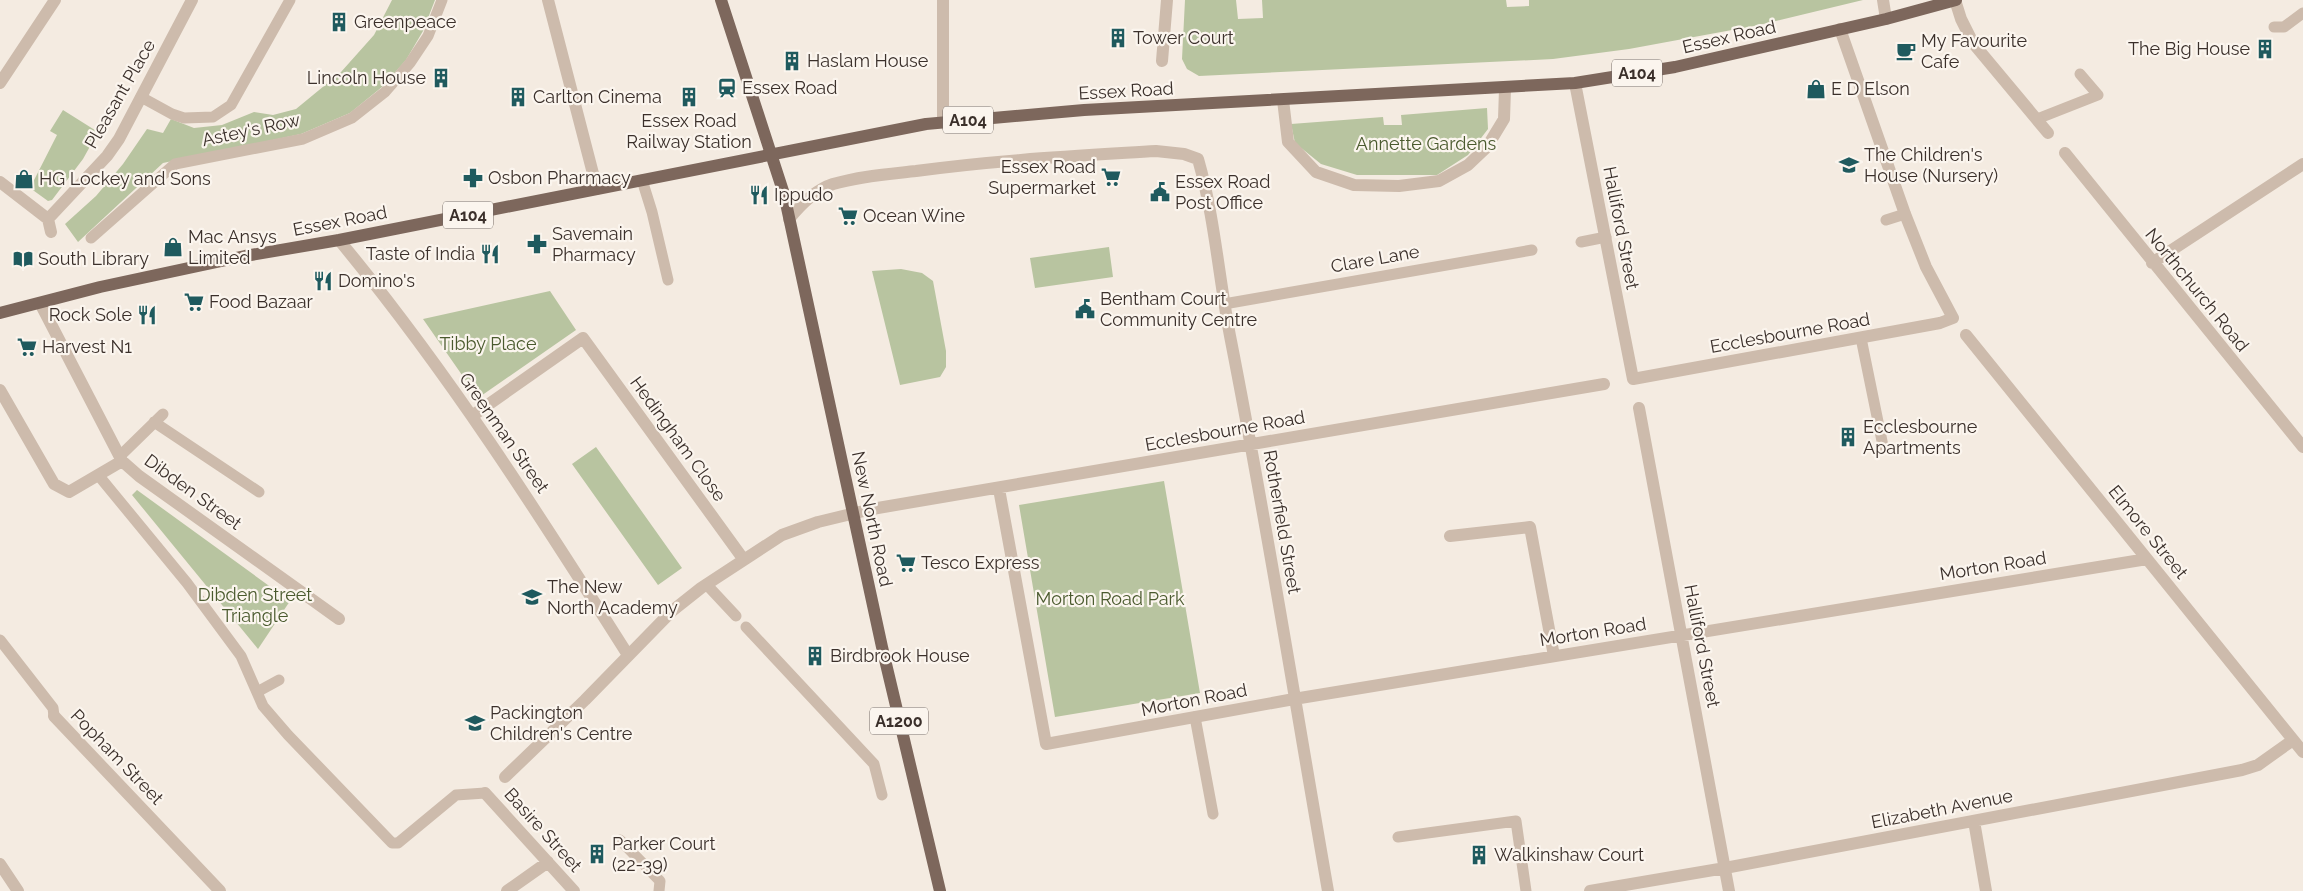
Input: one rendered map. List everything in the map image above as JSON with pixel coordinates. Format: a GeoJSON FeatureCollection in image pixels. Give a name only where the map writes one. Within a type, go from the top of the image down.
{"type":"FeatureCollection","features":[{"type":"Feature","properties":{"kind":"main road","name":"A1200"},"geometry":{"type":"LineString","coordinates":[[721,0],[771,154]]}},
{"type":"Feature","properties":{"kind":"main road","name":"Essex Road"},"geometry":{"type":"LineString","coordinates":[[0,313],[100,287],[235,258],[339,240],[771,154],[943,122],[1084,110],[1576,84],[1675,67],[1886,19],[1956,0]]}},
{"type":"Feature","properties":{"kind":"main road","name":"New North Road"},"geometry":{"type":"LineString","coordinates":[[771,154],[789,219],[853,513],[940,891]]}},
{"type":"Feature","properties":{"kind":"street"},"geometry":{"type":"LineString","coordinates":[[0,83],[55,0]]}},
{"type":"Feature","properties":{"kind":"street","name":"Pleasant Place"},"geometry":{"type":"LineString","coordinates":[[0,182],[49,226],[107,156],[141,97],[192,0]]}},
{"type":"Feature","properties":{"kind":"street"},"geometry":{"type":"LineString","coordinates":[[548,0],[597,190]]}},
{"type":"Feature","properties":{"kind":"street"},"geometry":{"type":"LineString","coordinates":[[943,0],[943,122]]}},
{"type":"Feature","properties":{"kind":"street"},"geometry":{"type":"LineString","coordinates":[[1162,61],[1167,0]]}},
{"type":"Feature","properties":{"kind":"street"},"geometry":{"type":"LineString","coordinates":[[1883,0],[1886,19]]}},
{"type":"Feature","properties":{"kind":"street"},"geometry":{"type":"LineString","coordinates":[[1956,0],[1969,36],[2048,133]]}},
{"type":"Feature","properties":{"kind":"street"},"geometry":{"type":"LineString","coordinates":[[1840,29],[1905,214]]}},
{"type":"Feature","properties":{"kind":"street","name":"Halliford Street"},"geometry":{"type":"LineString","coordinates":[[1576,84],[1633,379]]}},
{"type":"Feature","properties":{"kind":"street"},"geometry":{"type":"LineString","coordinates":[[1283,100],[1288,142],[1316,172],[1354,185],[1399,186],[1439,181],[1468,165],[1488,147],[1504,119],[1505,89]]}},
{"type":"Feature","properties":{"kind":"street","name":"Rotherfield Street"},"geometry":{"type":"LineString","coordinates":[[789,219],[800,205],[817,192],[832,184],[853,179],[968,164],[1147,152],[1184,154],[1198,159],[1206,187],[1224,304],[1251,445],[1328,891]]}},
{"type":"Feature","properties":{"kind":"street","name":"Northchurch Road"},"geometry":{"type":"LineString","coordinates":[[2065,153],[2303,448]]}},
{"type":"Feature","properties":{"kind":"street"},"geometry":{"type":"LineString","coordinates":[[2152,263],[2303,166]]}},
{"type":"Feature","properties":{"kind":"street","name":"Ecclesbourne Road"},"geometry":{"type":"LineString","coordinates":[[1633,379],[1907,330],[1953,318],[1926,267],[1905,214]]}},
{"type":"Feature","properties":{"kind":"street","name":"Greenman Street"},"geometry":{"type":"LineString","coordinates":[[339,240],[368,275],[518,482],[628,655]]}},
{"type":"Feature","properties":{"kind":"street","name":"Dibden Street"},"geometry":{"type":"LineString","coordinates":[[40,303],[121,459],[139,476],[339,619]]}},
{"type":"Feature","properties":{"kind":"street","name":"Elmore Street"},"geometry":{"type":"LineString","coordinates":[[1966,334],[2303,752]]}},
{"type":"Feature","properties":{"kind":"street","name":"Hedingham Close"},"geometry":{"type":"LineString","coordinates":[[472,416],[583,338],[744,560]]}},
{"type":"Feature","properties":{"kind":"street","name":"Ecclesbourne Road"},"geometry":{"type":"LineString","coordinates":[[505,777],[586,700],[672,611],[782,535],[798,529],[853,513],[1604,384]]}},
{"type":"Feature","properties":{"kind":"street"},"geometry":{"type":"LineString","coordinates":[[0,390],[54,484],[70,492],[100,476],[121,459]]}},
{"type":"Feature","properties":{"kind":"street","name":"Halliford Street"},"geometry":{"type":"LineString","coordinates":[[1639,408],[1683,635],[1729,891]]}},
{"type":"Feature","properties":{"kind":"street","name":"Morton Road"},"geometry":{"type":"LineString","coordinates":[[1000,489],[1046,744],[1294,699],[2147,559]]}},
{"type":"Feature","properties":{"kind":"street"},"geometry":{"type":"LineString","coordinates":[[1450,536],[1530,527],[1554,656]]}},
{"type":"Feature","properties":{"kind":"street","name":"Popham Street"},"geometry":{"type":"LineString","coordinates":[[54,716],[220,891]]}},
{"type":"Feature","properties":{"kind":"street","name":"Elizabeth Avenue"},"geometry":{"type":"LineString","coordinates":[[1590,891],[1725,868],[2242,770],[2258,765],[2293,740]]}},
{"type":"Feature","properties":{"kind":"street","name":"Basire Street"},"geometry":{"type":"LineString","coordinates":[[485,793],[574,891]]}},
{"type":"Feature","properties":{"kind":"street"},"geometry":{"type":"LineString","coordinates":[[1974,821],[1986,891]]}},
{"type":"Feature","properties":{"kind":"street"},"geometry":{"type":"LineString","coordinates":[[507,891],[548,862]]}},
{"type":"Feature","properties":{"kind":"street"},"geometry":{"type":"LineString","coordinates":[[0,864],[18,891]]}},
{"type":"Feature","properties":{"kind":"lane"},"geometry":{"type":"LineString","coordinates":[[141,97],[172,114],[184,118],[213,117],[231,105],[290,0]]}},
{"type":"Feature","properties":{"kind":"lane","name":"Astey's Row"},"geometry":{"type":"LineString","coordinates":[[91,238],[175,164],[303,139],[352,118],[385,92],[410,63],[428,36],[442,0]]}},
{"type":"Feature","properties":{"kind":"lane"},"geometry":{"type":"LineString","coordinates":[[2274,27],[2284,27],[2303,13]]}},
{"type":"Feature","properties":{"kind":"lane"},"geometry":{"type":"LineString","coordinates":[[2037,119],[2098,95],[2080,74]]}},
{"type":"Feature","properties":{"kind":"lane"},"geometry":{"type":"LineString","coordinates":[[642,180],[668,280]]}},
{"type":"Feature","properties":{"kind":"lane"},"geometry":{"type":"LineString","coordinates":[[1886,220],[1905,214]]}},
{"type":"Feature","properties":{"kind":"lane"},"geometry":{"type":"LineString","coordinates":[[1581,242],[1606,237]]}},
{"type":"Feature","properties":{"kind":"lane","name":"Clare Lane"},"geometry":{"type":"LineString","coordinates":[[1224,304],[1532,250]]}},
{"type":"Feature","properties":{"kind":"lane"},"geometry":{"type":"LineString","coordinates":[[1861,338],[1883,446]]}},
{"type":"Feature","properties":{"kind":"lane"},"geometry":{"type":"LineString","coordinates":[[121,459],[159,418],[259,492]]}},
{"type":"Feature","properties":{"kind":"lane"},"geometry":{"type":"LineString","coordinates":[[100,476],[187,583],[241,656],[263,706],[288,736],[392,843],[398,843],[456,795],[485,793]]}},
{"type":"Feature","properties":{"kind":"lane"},"geometry":{"type":"LineString","coordinates":[[707,585],[736,616]]}},
{"type":"Feature","properties":{"kind":"lane"},"geometry":{"type":"LineString","coordinates":[[746,626],[874,764],[882,795]]}},
{"type":"Feature","properties":{"kind":"lane","name":"Popham Street"},"geometry":{"type":"LineString","coordinates":[[0,640],[53,708],[54,716]]}},
{"type":"Feature","properties":{"kind":"lane"},"geometry":{"type":"LineString","coordinates":[[257,692],[279,680]]}},
{"type":"Feature","properties":{"kind":"lane"},"geometry":{"type":"LineString","coordinates":[[1195,717],[1214,814]]}},
{"type":"Feature","properties":{"kind":"lane"},"geometry":{"type":"LineString","coordinates":[[1398,838],[1516,821],[1526,891]]}},
{"type":"Feature","properties":{"kind":"lane"},"geometry":{"type":"LineString","coordinates":[[620,840],[660,881],[659,891]]}},
{"type":"Feature","properties":{"kind":"green space"},"geometry":{"type":"Polygon","coordinates":[[[392,0],[435,0],[423,31],[406,60],[382,87],[350,113],[301,134],[163,163],[78,242],[65,224],[96,196],[123,164],[147,129],[163,133],[171,119],[194,128],[222,125],[254,112],[273,115],[296,109],[341,72],[374,35],[392,0]]]}},
{"type":"Feature","properties":{"kind":"green space"},"geometry":{"type":"Polygon","coordinates":[[[1185,0],[1236,0],[1238,19],[1263,18],[1262,0],[1506,0],[1507,7],[1529,6],[1529,0],[1863,0],[1759,25],[1629,49],[1553,59],[1199,76],[1187,69],[1182,59],[1185,0]]]}},
{"type":"Feature","properties":{"kind":"green space","name":"Annette Gardens"},"geometry":{"type":"Polygon","coordinates":[[[1487,108],[1488,129],[1468,155],[1437,175],[1357,175],[1321,164],[1295,143],[1291,124],[1383,117],[1384,125],[1402,125],[1401,115],[1487,108]]]}},
{"type":"Feature","properties":{"kind":"green space"},"geometry":{"type":"Polygon","coordinates":[[[63,110],[98,132],[83,159],[52,200],[48,201],[30,188],[57,135],[50,131],[63,110]]]}},
{"type":"Feature","properties":{"kind":"green space"},"geometry":{"type":"Polygon","coordinates":[[[1109,247],[1113,277],[1035,288],[1030,258],[1109,247]]]}},
{"type":"Feature","properties":{"kind":"green space"},"geometry":{"type":"Polygon","coordinates":[[[901,269],[922,273],[933,281],[946,351],[946,367],[940,377],[900,385],[872,271],[901,269]]]}},
{"type":"Feature","properties":{"kind":"green space","name":"Tibby Place"},"geometry":{"type":"Polygon","coordinates":[[[550,291],[576,330],[478,398],[423,319],[550,291]]]}},
{"type":"Feature","properties":{"kind":"green space"},"geometry":{"type":"Polygon","coordinates":[[[596,447],[682,568],[658,585],[572,464],[596,447]]]}},
{"type":"Feature","properties":{"kind":"green space","name":"Morton Road Park"},"geometry":{"type":"Polygon","coordinates":[[[1164,481],[1200,693],[1055,717],[1019,505],[1164,481]]]}},
{"type":"Feature","properties":{"kind":"green space","name":"Dibden Street Triangle"},"geometry":{"type":"Polygon","coordinates":[[[137,490],[290,601],[258,649],[132,495],[137,490]]]}},
{"type":"Feature","properties":{"kind":"place","name":"Greenpeace"},"geometry":{"type":"Point","coordinates":[339,22]}},
{"type":"Feature","properties":{"kind":"place","name":"Tower Court"},"geometry":{"type":"Point","coordinates":[1118,38]}},
{"type":"Feature","properties":{"kind":"place","name":"The Big House"},"geometry":{"type":"Point","coordinates":[2265,49]}},
{"type":"Feature","properties":{"kind":"place","name":"My Favourite Cafe"},"geometry":{"type":"Point","coordinates":[1906,51]}},
{"type":"Feature","properties":{"kind":"place","name":"Haslam House"},"geometry":{"type":"Point","coordinates":[792,61]}},
{"type":"Feature","properties":{"kind":"place","name":"Lincoln House"},"geometry":{"type":"Point","coordinates":[441,78]}},
{"type":"Feature","properties":{"kind":"place","name":"Essex Road"},"geometry":{"type":"Point","coordinates":[727,88]}},
{"type":"Feature","properties":{"kind":"place","name":"E D Elson"},"geometry":{"type":"Point","coordinates":[1816,89]}},
{"type":"Feature","properties":{"kind":"place","name":"Carlton Cinema"},"geometry":{"type":"Point","coordinates":[518,97]}},
{"type":"Feature","properties":{"kind":"place","name":"Essex Road Railway Station"},"geometry":{"type":"Point","coordinates":[689,97]}},
{"type":"Feature","properties":{"kind":"place","name":"The Children's House (Nursery)"},"geometry":{"type":"Point","coordinates":[1849,165]}},
{"type":"Feature","properties":{"kind":"place","name":"Essex Road Supermarket"},"geometry":{"type":"Point","coordinates":[1111,177]}},
{"type":"Feature","properties":{"kind":"place","name":"Osbon Pharmacy"},"geometry":{"type":"Point","coordinates":[473,178]}},
{"type":"Feature","properties":{"kind":"place","name":"HG Lockey and Sons"},"geometry":{"type":"Point","coordinates":[24,179]}},
{"type":"Feature","properties":{"kind":"place","name":"Essex Road Post Office"},"geometry":{"type":"Point","coordinates":[1160,192]}},
{"type":"Feature","properties":{"kind":"place","name":"Ippudo"},"geometry":{"type":"Point","coordinates":[759,195]}},
{"type":"Feature","properties":{"kind":"place","name":"Ocean Wine"},"geometry":{"type":"Point","coordinates":[848,216]}},
{"type":"Feature","properties":{"kind":"place","name":"Savemain Pharmacy"},"geometry":{"type":"Point","coordinates":[537,244]}},
{"type":"Feature","properties":{"kind":"place","name":"Mac Ansys Limited"},"geometry":{"type":"Point","coordinates":[173,247]}},
{"type":"Feature","properties":{"kind":"place","name":"Taste of India"},"geometry":{"type":"Point","coordinates":[490,254]}},
{"type":"Feature","properties":{"kind":"place","name":"South Library"},"geometry":{"type":"Point","coordinates":[23,259]}},
{"type":"Feature","properties":{"kind":"place","name":"Domino's"},"geometry":{"type":"Point","coordinates":[323,281]}},
{"type":"Feature","properties":{"kind":"place","name":"Food Bazaar"},"geometry":{"type":"Point","coordinates":[194,302]}},
{"type":"Feature","properties":{"kind":"place","name":"Bentham Court Community Centre"},"geometry":{"type":"Point","coordinates":[1085,309]}},
{"type":"Feature","properties":{"kind":"place","name":"Rock Sole"},"geometry":{"type":"Point","coordinates":[147,315]}},
{"type":"Feature","properties":{"kind":"place","name":"Harvest N1"},"geometry":{"type":"Point","coordinates":[27,347]}},
{"type":"Feature","properties":{"kind":"place","name":"Ecclesbourne Apartments"},"geometry":{"type":"Point","coordinates":[1848,437]}},
{"type":"Feature","properties":{"kind":"place","name":"Tesco Express"},"geometry":{"type":"Point","coordinates":[906,563]}},
{"type":"Feature","properties":{"kind":"place","name":"The New North Academy"},"geometry":{"type":"Point","coordinates":[532,597]}},
{"type":"Feature","properties":{"kind":"place","name":"Birdbrook House"},"geometry":{"type":"Point","coordinates":[815,656]}},
{"type":"Feature","properties":{"kind":"place","name":"Packington Children's Centre"},"geometry":{"type":"Point","coordinates":[475,723]}},
{"type":"Feature","properties":{"kind":"place","name":"Parker Court (22-39)"},"geometry":{"type":"Point","coordinates":[597,854]}},
{"type":"Feature","properties":{"kind":"place","name":"Walkinshaw Court"},"geometry":{"type":"Point","coordinates":[1479,855]}}]}
